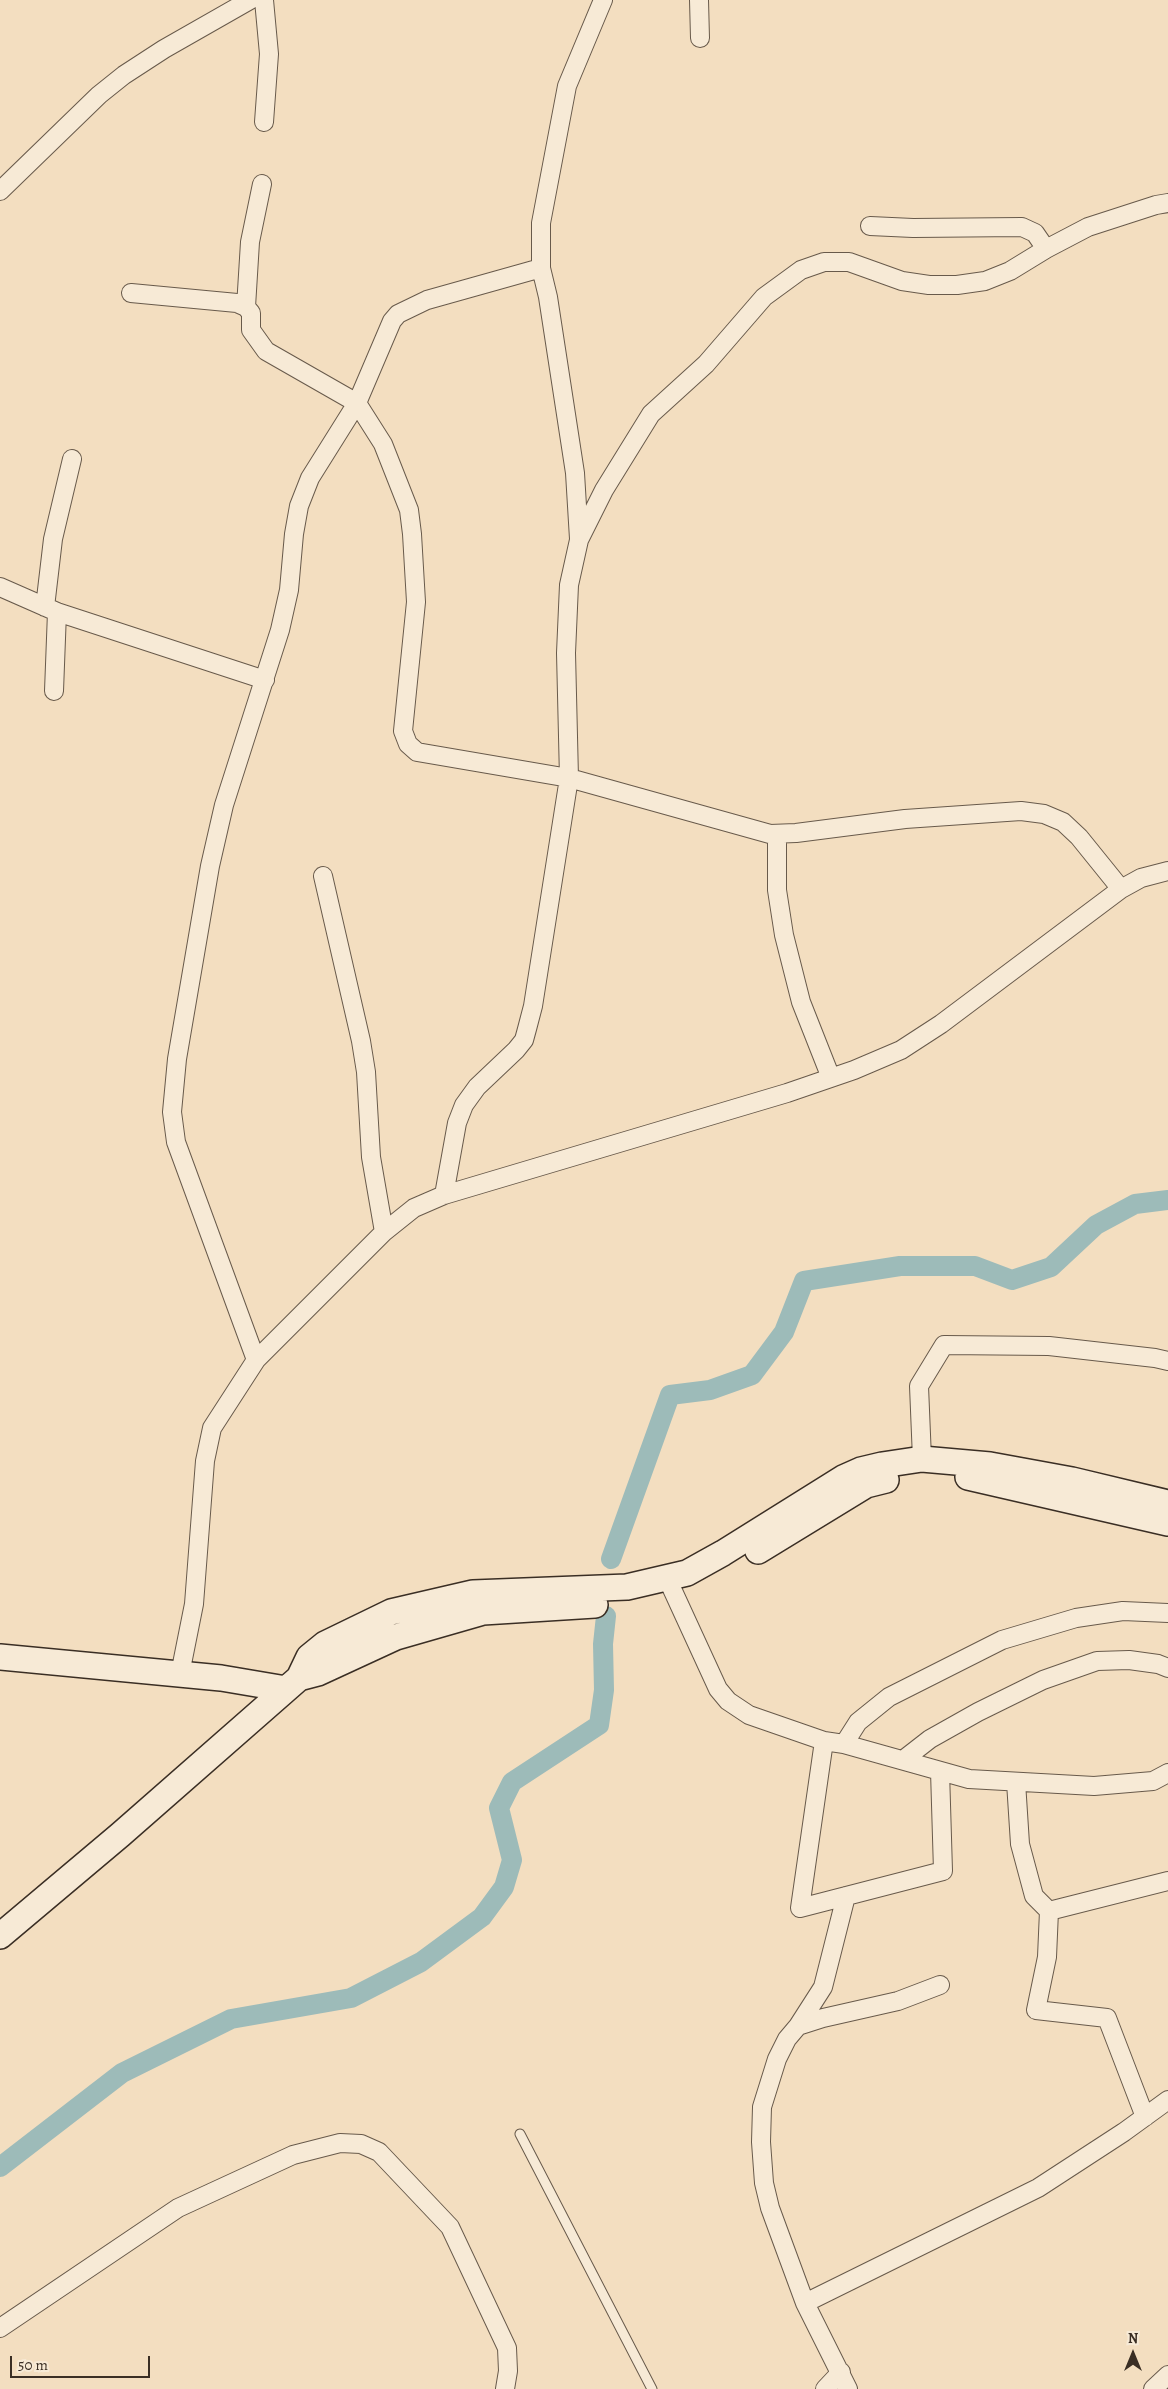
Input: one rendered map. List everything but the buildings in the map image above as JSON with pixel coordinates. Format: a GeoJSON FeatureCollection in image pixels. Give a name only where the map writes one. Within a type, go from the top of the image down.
{"type":"FeatureCollection","features":[{"type":"Feature","properties":{"kind":"street"},"geometry":{"type":"LineString","coordinates":[[0,191],[99,95],[124,75],[158,52],[250,0]]}},
{"type":"Feature","properties":{"kind":"street"},"geometry":{"type":"LineString","coordinates":[[264,0],[269,54],[264,122]]}},
{"type":"Feature","properties":{"kind":"street"},"geometry":{"type":"LineString","coordinates":[[579,540],[575,473],[548,298],[541,268],[541,223],[567,86],[603,0]]}},
{"type":"Feature","properties":{"kind":"street"},"geometry":{"type":"LineString","coordinates":[[698,0],[700,38]]}},
{"type":"Feature","properties":{"kind":"street"},"geometry":{"type":"LineString","coordinates":[[246,307],[250,242],[262,184]]}},
{"type":"Feature","properties":{"kind":"street"},"geometry":{"type":"LineString","coordinates":[[444,1195],[456,1123],[464,1105],[477,1087],[524,1040],[533,1006],[569,778],[566,653],[569,585],[579,540],[604,490],[652,414],[706,364],[764,296],[801,270],[824,262],[849,262],[902,281],[929,285],[957,285],[985,281],[1010,272],[1046,248],[1088,228],[1156,205],[1168,203]]}},
{"type":"Feature","properties":{"kind":"street"},"geometry":{"type":"LineString","coordinates":[[870,226],[913,228],[1022,226],[1035,233],[1046,248]]}},
{"type":"Feature","properties":{"kind":"street"},"geometry":{"type":"LineString","coordinates":[[256,1360],[176,1142],[172,1112],[178,1059],[210,866],[226,796],[280,630],[288,590],[299,506],[310,478],[357,403],[392,321],[398,314],[427,300],[541,268]]}},
{"type":"Feature","properties":{"kind":"street"},"geometry":{"type":"LineString","coordinates":[[131,293],[237,303],[246,307],[251,313],[251,330],[266,351],[357,403],[383,444],[409,510],[416,602],[403,731],[408,744],[417,752],[569,778],[744,828],[778,834],[905,819],[1021,811],[1044,814],[1063,822],[1079,837],[1121,889]]}},
{"type":"Feature","properties":{"kind":"street"},"geometry":{"type":"LineString","coordinates":[[54,691],[51,609],[53,539],[72,459]]}},
{"type":"Feature","properties":{"kind":"street"},"geometry":{"type":"LineString","coordinates":[[0,587],[51,609],[265,680]]}},
{"type":"Feature","properties":{"kind":"street"},"geometry":{"type":"LineString","coordinates":[[778,834],[778,890],[784,935],[802,1002],[831,1078]]}},
{"type":"Feature","properties":{"kind":"street"},"geometry":{"type":"LineString","coordinates":[[180,1674],[194,1604],[205,1461],[212,1428],[256,1360],[384,1232],[414,1208],[444,1195],[788,1093],[901,1050],[942,1024],[1121,889],[1141,878],[1168,871]]}},
{"type":"Feature","properties":{"kind":"street"},"geometry":{"type":"LineString","coordinates":[[323,876],[361,1041],[366,1072],[371,1157],[384,1232]]}},
{"type":"Feature","properties":{"kind":"street"},"geometry":{"type":"LineString","coordinates":[[922,1459],[919,1386],[944,1345],[1049,1346],[1155,1358],[1168,1362]]}},
{"type":"Feature","properties":{"kind":"street"},"geometry":{"type":"LineString","coordinates":[[670,1586],[843,1478],[861,1470],[882,1465],[922,1459],[990,1465],[1072,1480],[1168,1503]]}},
{"type":"Feature","properties":{"kind":"street"},"geometry":{"type":"LineString","coordinates":[[0,1936],[120,1835],[292,1684],[396,1637],[483,1612],[627,1603],[670,1586],[710,1580],[866,1485],[899,1476],[930,1474],[971,1478],[1168,1524]]}},
{"type":"Feature","properties":{"kind":"street"},"geometry":{"type":"LineString","coordinates":[[670,1586],[718,1689],[728,1701],[748,1715],[824,1741],[844,1744],[969,1779],[1094,1786],[1153,1781],[1168,1773]]}},
{"type":"Feature","properties":{"kind":"street"},"geometry":{"type":"LineString","coordinates":[[844,1744],[858,1722],[889,1697],[1002,1640],[1076,1618],[1123,1611],[1168,1613]]}},
{"type":"Feature","properties":{"kind":"street"},"geometry":{"type":"LineString","coordinates":[[0,1657],[292,1684]]}},
{"type":"Feature","properties":{"kind":"street"},"geometry":{"type":"LineString","coordinates":[[902,1760],[930,1739],[978,1712],[1042,1680],[1098,1661],[1129,1660],[1158,1664],[1168,1668]]}},
{"type":"Feature","properties":{"kind":"street"},"geometry":{"type":"LineString","coordinates":[[824,1741],[800,1908],[944,1871],[940,1771]]}},
{"type":"Feature","properties":{"kind":"street"},"geometry":{"type":"LineString","coordinates":[[1016,1782],[1020,1844],[1034,1896],[1049,1911],[1046,1957],[1036,2010],[1107,2018],[1145,2117]]}},
{"type":"Feature","properties":{"kind":"street"},"geometry":{"type":"LineString","coordinates":[[1049,1911],[1168,1881]]}},
{"type":"Feature","properties":{"kind":"street"},"geometry":{"type":"LineString","coordinates":[[846,1896],[823,1987],[798,2026],[787,2039],[777,2059],[762,2107],[761,2142],[764,2183],[770,2208],[806,2303],[848,2389]]}},
{"type":"Feature","properties":{"kind":"street"},"geometry":{"type":"LineString","coordinates":[[798,2026],[823,2018],[898,2001],[940,1985]]}},
{"type":"Feature","properties":{"kind":"street"},"geometry":{"type":"LineString","coordinates":[[806,2303],[1038,2188],[1168,2100]]}},
{"type":"Feature","properties":{"kind":"street"},"geometry":{"type":"LineString","coordinates":[[0,2328],[178,2208],[293,2155],[340,2143],[361,2144],[379,2152],[450,2227],[507,2348],[508,2371],[505,2389]]}},
{"type":"Feature","properties":{"kind":"street"},"geometry":{"type":"LineString","coordinates":[[825,2389],[841,2372]]}},
{"type":"Feature","properties":{"kind":"street"},"geometry":{"type":"LineString","coordinates":[[1153,2389],[1168,2375]]}},
{"type":"Feature","properties":{"kind":"lane"},"geometry":{"type":"LineString","coordinates":[[520,2134],[652,2389]]}},
{"type":"Feature","properties":{"kind":"waterway"},"geometry":{"type":"LineString","coordinates":[[611,1559],[670,1395],[710,1390],[752,1375],[784,1332],[804,1281],[900,1266],[975,1266],[1012,1280],[1051,1267],[1096,1225],[1135,1204],[1168,1200]]}},
{"type":"Feature","properties":{"kind":"waterway"},"geometry":{"type":"LineString","coordinates":[[0,2167],[122,2073],[231,2019],[351,1998],[421,1962],[482,1917],[504,1887],[512,1860],[499,1808],[512,1782],[599,1725],[604,1690],[603,1644],[606,1616]]}}]}
